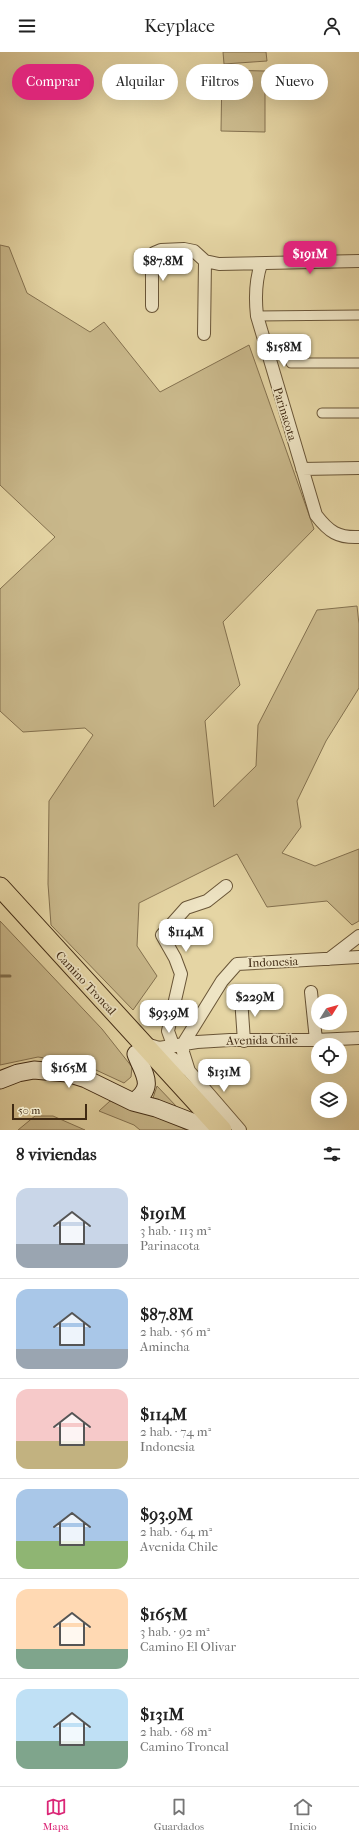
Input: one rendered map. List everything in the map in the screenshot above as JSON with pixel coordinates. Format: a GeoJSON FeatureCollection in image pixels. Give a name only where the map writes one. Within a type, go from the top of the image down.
{"type":"FeatureCollection","features":[{"type":"Feature","properties":{"kind":"main road","name":"Camino Troncal"},"geometry":{"type":"LineString","coordinates":[[0,887],[146,1048],[211,1129]]}},
{"type":"Feature","properties":{"kind":"main road","name":"Camino Troncal"},"geometry":{"type":"LineString","coordinates":[[0,906],[146,1048]]}},
{"type":"Feature","properties":{"kind":"main road"},"geometry":{"type":"LineString","coordinates":[[133,1102],[144,1095],[147,1088],[146,1048]]}},
{"type":"Feature","properties":{"kind":"main road"},"geometry":{"type":"LineString","coordinates":[[0,1080],[18,1072],[34,1070],[67,1073],[86,1079],[133,1102],[156,1108],[211,1129]]}},
{"type":"Feature","properties":{"kind":"street"},"geometry":{"type":"LineString","coordinates":[[152,306],[151,261],[154,253],[161,250],[194,251],[205,261],[219,264],[359,261]]}},
{"type":"Feature","properties":{"kind":"street"},"geometry":{"type":"LineString","coordinates":[[204,334],[205,261]]}},
{"type":"Feature","properties":{"kind":"street","name":"Parinacota"},"geometry":{"type":"LineString","coordinates":[[261,264],[257,277],[255,295],[256,316],[316,515],[322,523],[335,534],[346,537],[359,537]]}},
{"type":"Feature","properties":{"kind":"street"},"geometry":{"type":"LineString","coordinates":[[256,316],[359,315]]}},
{"type":"Feature","properties":{"kind":"street"},"geometry":{"type":"LineString","coordinates":[[291,363],[359,363]]}},
{"type":"Feature","properties":{"kind":"street"},"geometry":{"type":"LineString","coordinates":[[322,413],[359,413]]}},
{"type":"Feature","properties":{"kind":"street"},"geometry":{"type":"LineString","coordinates":[[302,469],[359,468]]}},
{"type":"Feature","properties":{"kind":"street","name":"Camino Troncal"},"geometry":{"type":"LineString","coordinates":[[189,1071],[183,1052],[168,1031],[181,974],[175,958],[162,935],[186,908],[207,901],[226,886]]}},
{"type":"Feature","properties":{"kind":"street"},"geometry":{"type":"LineString","coordinates":[[330,959],[359,936]]}},
{"type":"Feature","properties":{"kind":"street","name":"Indonesia"},"geometry":{"type":"LineString","coordinates":[[178,1044],[222,981],[237,964],[359,957]]}},
{"type":"Feature","properties":{"kind":"street"},"geometry":{"type":"LineString","coordinates":[[311,992],[316,1038]]}},
{"type":"Feature","properties":{"kind":"street"},"geometry":{"type":"LineString","coordinates":[[241,998],[244,1041]]}},
{"type":"Feature","properties":{"kind":"street","name":"Avenida Chile"},"geometry":{"type":"LineString","coordinates":[[347,1039],[359,1038]]}},
{"type":"Feature","properties":{"kind":"street","name":"Avenida Chile"},"geometry":{"type":"LineString","coordinates":[[146,1048],[230,1040],[311,1040]]}},
{"type":"Feature","properties":{"kind":"street","name":"Camino Troncal"},"geometry":{"type":"LineString","coordinates":[[146,1048],[189,1071],[240,1130]]}},
{"type":"Feature","properties":{"kind":"shaded area"},"geometry":{"type":"Polygon","coordinates":[[[223,52],[266,52],[267,61],[224,64],[223,52]]]}},
{"type":"Feature","properties":{"kind":"shaded area"},"geometry":{"type":"Polygon","coordinates":[[[253,71],[261,71],[261,100],[265,100],[265,132],[221,131],[222,100],[253,100],[253,71]]]}},
{"type":"Feature","properties":{"kind":"shaded area"},"geometry":{"type":"Polygon","coordinates":[[[0,245],[9,247],[27,293],[90,332],[104,322],[160,392],[249,345],[314,529],[223,622],[240,685],[205,721],[214,807],[256,766],[258,725],[317,610],[357,606],[359,624],[359,688],[326,741],[297,801],[301,827],[282,853],[315,866],[359,849],[359,921],[352,925],[327,901],[267,907],[237,854],[139,903],[137,946],[157,976],[133,1010],[51,925],[48,884],[49,801],[93,735],[85,728],[23,732],[0,711],[0,589],[55,537],[0,485],[0,245]]]}},
{"type":"Feature","properties":{"kind":"shaded area"},"geometry":{"type":"Polygon","coordinates":[[[0,921],[102,1029],[132,1067],[131,1077],[124,1083],[83,1064],[38,1057],[0,1065],[0,921]]]}},
{"type":"Feature","properties":{"kind":"shaded area"},"geometry":{"type":"Polygon","coordinates":[[[157,1086],[177,1107],[153,1098],[157,1086]]]}},
{"type":"Feature","properties":{"kind":"shaded area"},"geometry":{"type":"Polygon","coordinates":[[[110,1101],[176,1124],[186,1130],[140,1130],[134,1125],[99,1111],[110,1101]]]}},
{"type":"Feature","properties":{"kind":"shaded area"},"geometry":{"type":"Polygon","coordinates":[[[35,1116],[53,1116],[85,1130],[18,1130],[35,1116]]]}},
{"type":"Feature","properties":{"kind":"waterway"},"geometry":{"type":"LineString","coordinates":[[0,976],[10,976]]}}]}
